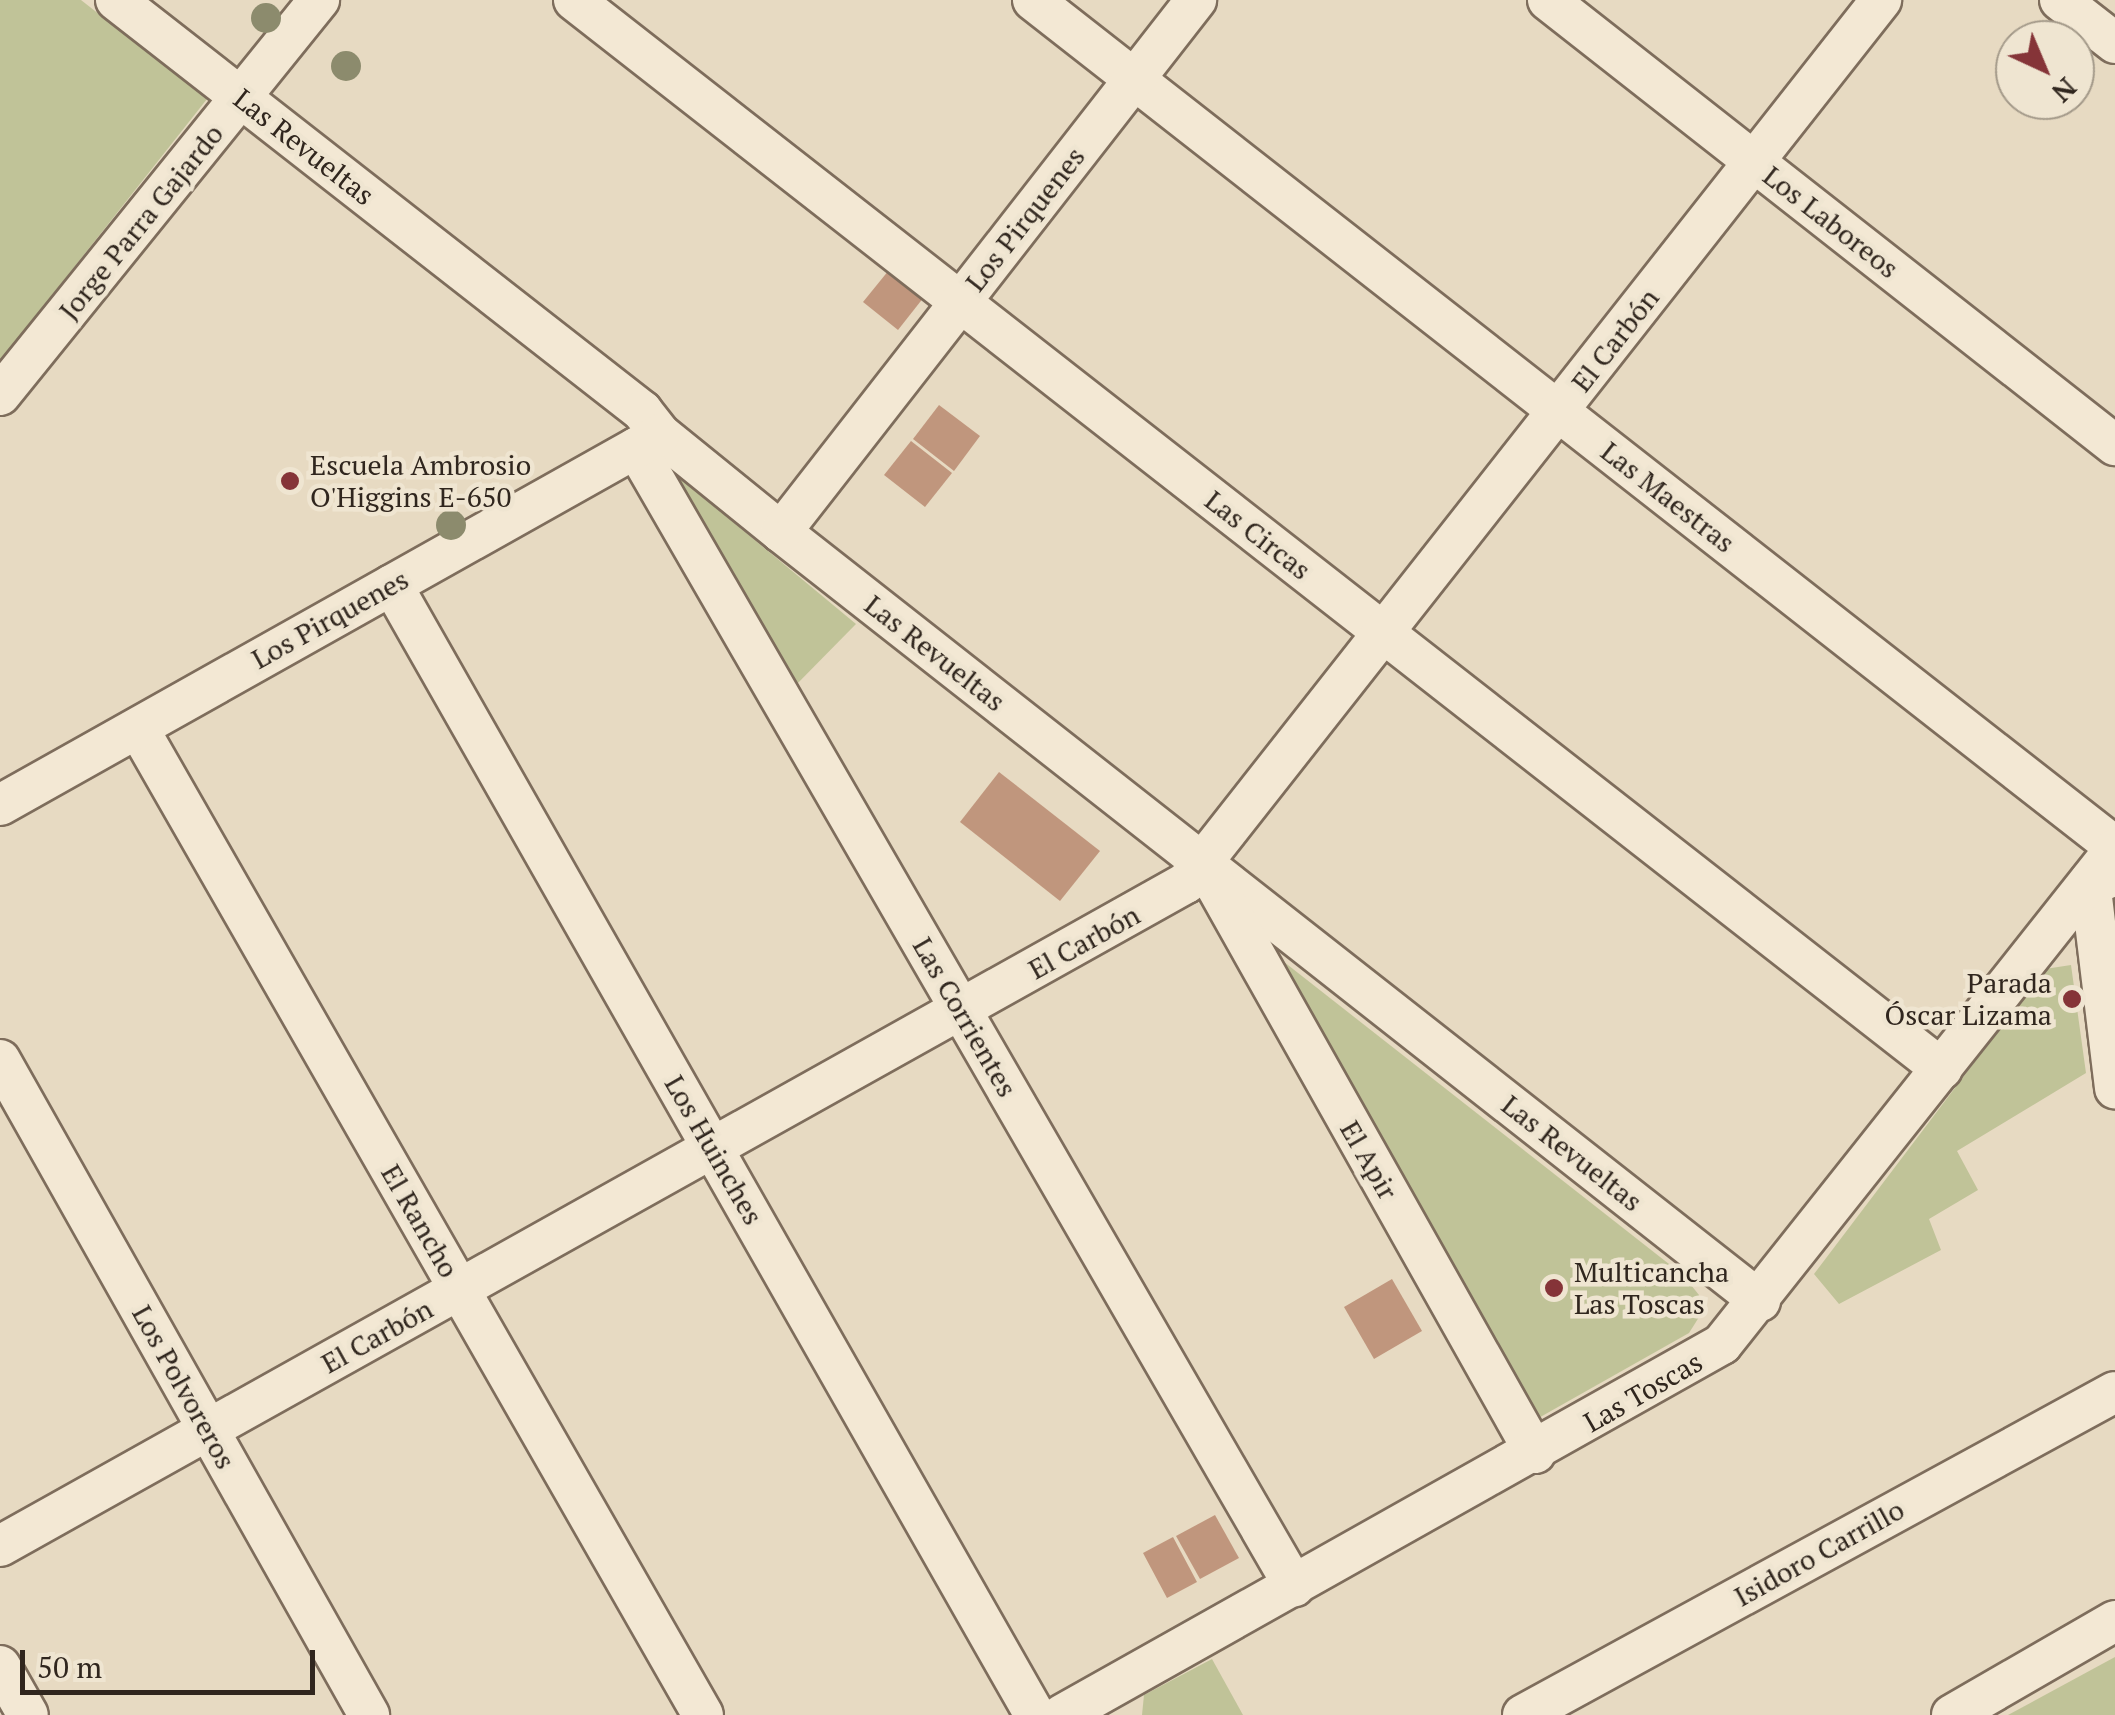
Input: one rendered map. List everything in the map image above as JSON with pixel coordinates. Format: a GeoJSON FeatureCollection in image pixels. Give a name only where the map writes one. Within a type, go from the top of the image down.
{"type":"FeatureCollection","features":[{"type":"Feature","properties":{"kind":"street","name":"Las Revueltas"},"geometry":{"type":"LineString","coordinates":[[116,0],[642,412],[648,441],[780,532],[1760,1300]]}},
{"type":"Feature","properties":{"kind":"street","name":"Jorge Parra Gajardo"},"geometry":{"type":"LineString","coordinates":[[0,395],[319,0]]}},
{"type":"Feature","properties":{"kind":"street","name":"Las Circas"},"geometry":{"type":"LineString","coordinates":[[574,0],[1942,1070]]}},
{"type":"Feature","properties":{"kind":"street","name":"Las Maestras"},"geometry":{"type":"LineString","coordinates":[[1032,0],[2115,848]]}},
{"type":"Feature","properties":{"kind":"street","name":"Los Pirquenes"},"geometry":{"type":"LineString","coordinates":[[780,532],[1196,0]]}},
{"type":"Feature","properties":{"kind":"street","name":"Los Laboreos"},"geometry":{"type":"LineString","coordinates":[[1548,0],[2115,445]]}},
{"type":"Feature","properties":{"kind":"street","name":"El Carbón"},"geometry":{"type":"LineString","coordinates":[[0,1546],[1165,897],[1205,865],[1881,0]]}},
{"type":"Feature","properties":{"kind":"street"},"geometry":{"type":"LineString","coordinates":[[2060,0],[2115,44]]}},
{"type":"Feature","properties":{"kind":"street","name":"Los Pirquenes"},"geometry":{"type":"LineString","coordinates":[[0,805],[648,441]]}},
{"type":"Feature","properties":{"kind":"street","name":"Las Corrientes"},"geometry":{"type":"LineString","coordinates":[[648,441],[962,1010],[1294,1586]]}},
{"type":"Feature","properties":{"kind":"street","name":"Los Huinches"},"geometry":{"type":"LineString","coordinates":[[392,584],[1035,1715]]}},
{"type":"Feature","properties":{"kind":"street","name":"El Rancho"},"geometry":{"type":"LineString","coordinates":[[138,728],[703,1715]]}},
{"type":"Feature","properties":{"kind":"street","name":"Las Toscas"},"geometry":{"type":"LineString","coordinates":[[1062,1715],[1121,1701],[1294,1586],[1705,1358],[1760,1300],[1942,1070],[2102,879],[2115,848]]}},
{"type":"Feature","properties":{"kind":"street","name":"El Apir"},"geometry":{"type":"LineString","coordinates":[[1205,865],[1535,1453]]}},
{"type":"Feature","properties":{"kind":"street"},"geometry":{"type":"LineString","coordinates":[[2102,879],[2115,1088]]}},
{"type":"Feature","properties":{"kind":"street","name":"Los Polvoreros"},"geometry":{"type":"LineString","coordinates":[[0,1060],[369,1715]]}},
{"type":"Feature","properties":{"kind":"street","name":"Isidoro Carrillo"},"geometry":{"type":"LineString","coordinates":[[1523,1715],[2115,1392]]}},
{"type":"Feature","properties":{"kind":"street"},"geometry":{"type":"LineString","coordinates":[[1952,1715],[2115,1621]]}},
{"type":"Feature","properties":{"kind":"street"},"geometry":{"type":"LineString","coordinates":[[0,1666],[28,1715]]}},
{"type":"Feature","properties":{"kind":"green space"},"geometry":{"type":"Polygon","coordinates":[[[0,0],[81,0],[207,99],[0,361],[0,0]]]}},
{"type":"Feature","properties":{"kind":"green space"},"geometry":{"type":"Polygon","coordinates":[[[681,479],[856,624],[792,689],[676,497],[681,479]]]}},
{"type":"Feature","properties":{"kind":"green space"},"geometry":{"type":"Polygon","coordinates":[[[1279,958],[1683,1275],[1699,1295],[1701,1314],[1689,1333],[1535,1420],[1279,958]]]}},
{"type":"Feature","properties":{"kind":"green space"},"geometry":{"type":"Polygon","coordinates":[[[2071,965],[2086,1073],[1957,1151],[1978,1190],[1929,1219],[1941,1250],[1839,1304],[1814,1274],[2045,969],[2071,965]]]}},
{"type":"Feature","properties":{"kind":"green space"},"geometry":{"type":"Polygon","coordinates":[[[2115,1657],[2115,1715],[2008,1715],[2115,1657]]]}},
{"type":"Feature","properties":{"kind":"green space"},"geometry":{"type":"Polygon","coordinates":[[[1212,1659],[1243,1715],[1142,1715],[1144,1695],[1212,1659]]]}},
{"type":"Feature","properties":{"kind":"building"},"geometry":{"type":"Polygon","coordinates":[[[889,270],[924,297],[898,330],[863,302],[889,270]]]}},
{"type":"Feature","properties":{"kind":"building"},"geometry":{"type":"Polygon","coordinates":[[[939,405],[980,436],[954,471],[913,439],[939,405]]]}},
{"type":"Feature","properties":{"kind":"building"},"geometry":{"type":"Polygon","coordinates":[[[911,441],[952,473],[925,507],[884,475],[911,441]]]}},
{"type":"Feature","properties":{"kind":"building"},"geometry":{"type":"Polygon","coordinates":[[[999,772],[1100,851],[1060,901],[960,822],[999,772]]]}},
{"type":"Feature","properties":{"kind":"building"},"geometry":{"type":"Polygon","coordinates":[[[1392,1279],[1422,1331],[1374,1359],[1344,1307],[1392,1279]]]}},
{"type":"Feature","properties":{"kind":"building"},"geometry":{"type":"Polygon","coordinates":[[[1215,1515],[1239,1558],[1200,1579],[1176,1536],[1215,1515]]]}},
{"type":"Feature","properties":{"kind":"building"},"geometry":{"type":"Polygon","coordinates":[[[1173,1537],[1197,1582],[1167,1598],[1143,1553],[1173,1537]]]}},
{"type":"Feature","properties":{"kind":"place","name":"Escuela Ambrosio O'Higgins E-650"},"geometry":{"type":"Point","coordinates":[290,481]}},
{"type":"Feature","properties":{"kind":"place","name":"Parada Óscar Lizama"},"geometry":{"type":"Point","coordinates":[2072,999]}},
{"type":"Feature","properties":{"kind":"place","name":"Multicancha Las Toscas"},"geometry":{"type":"Point","coordinates":[1554,1288]}}]}
